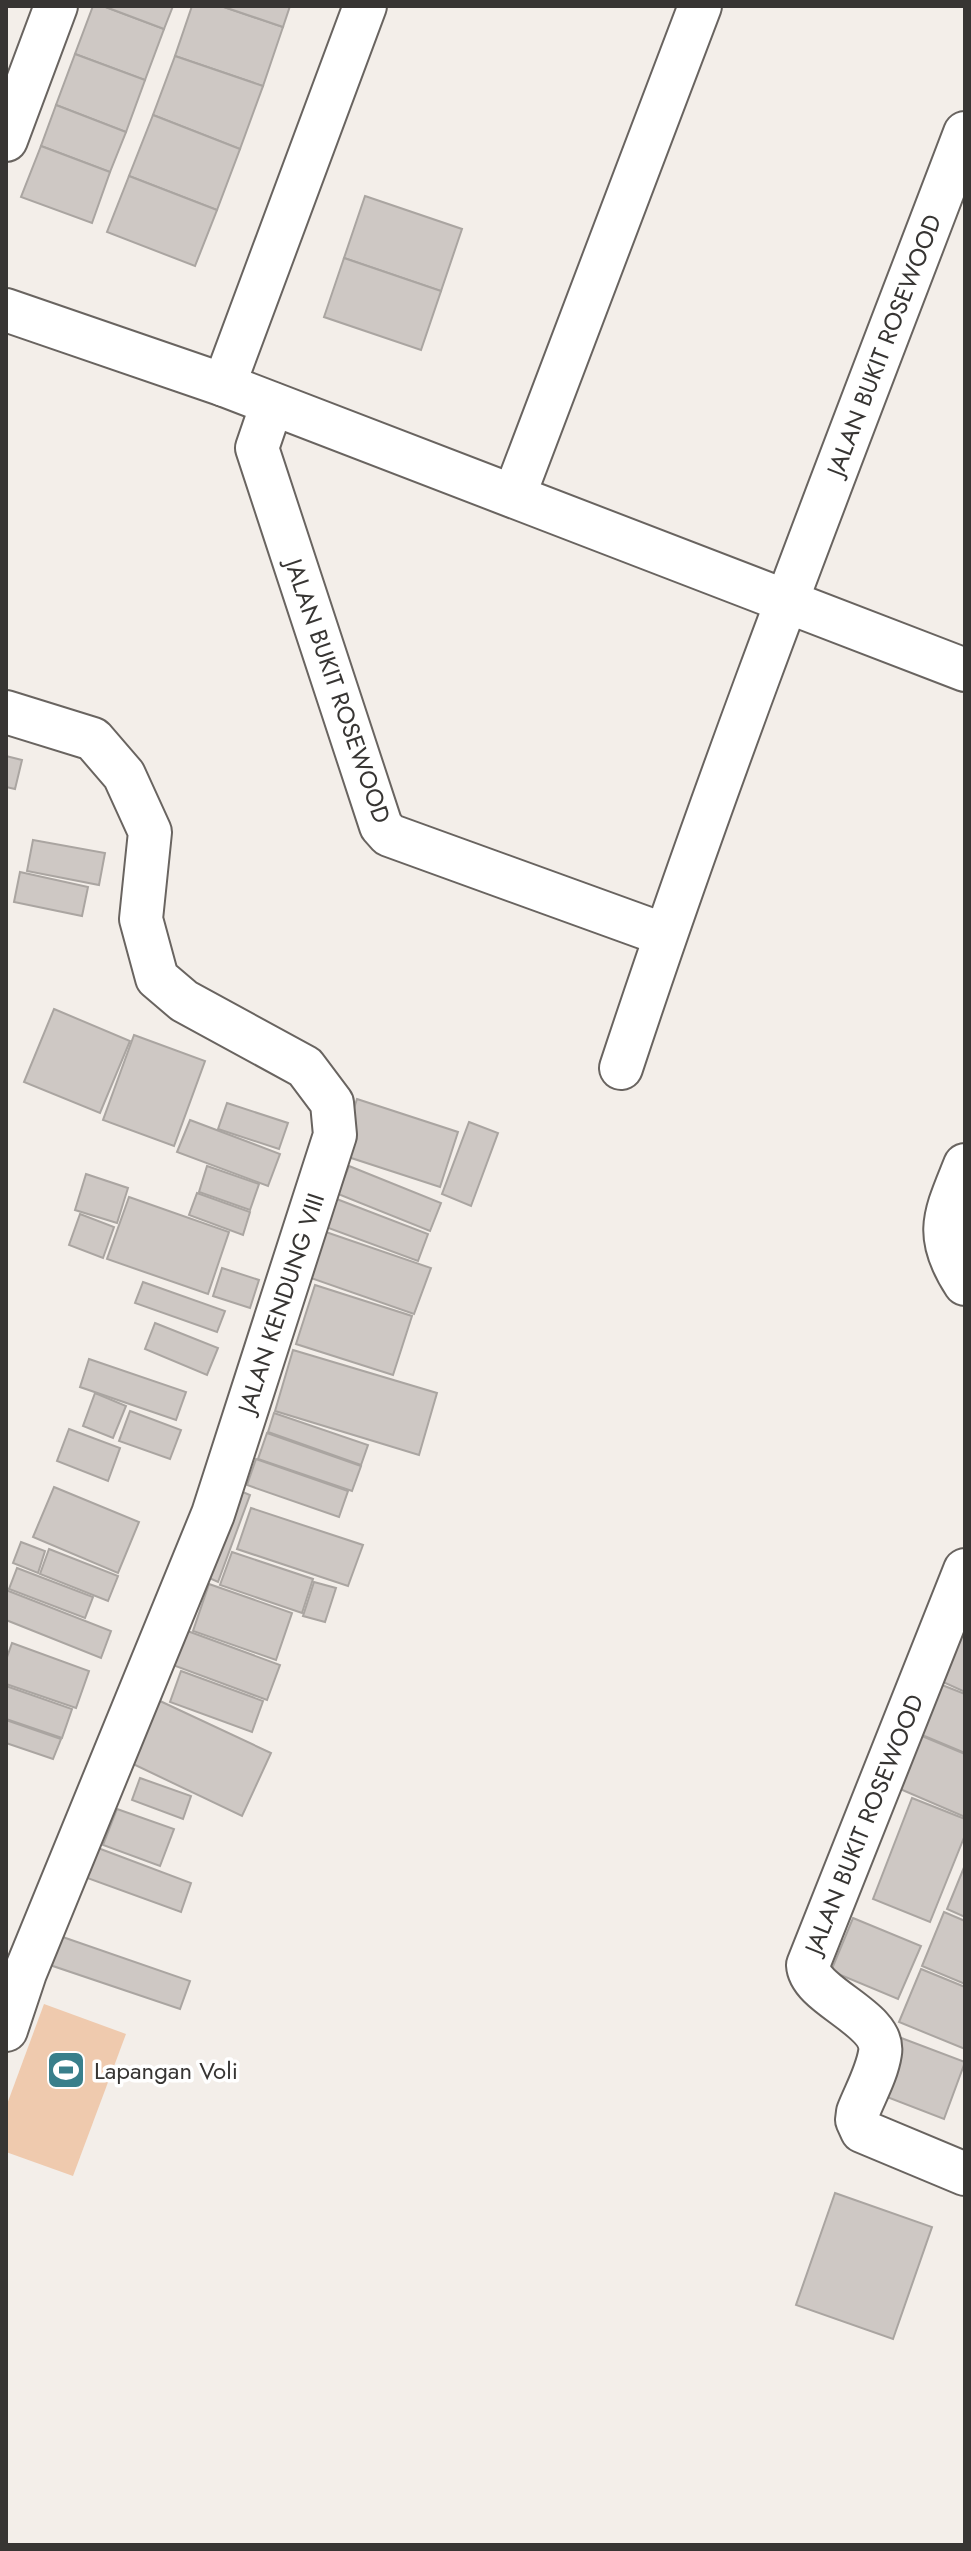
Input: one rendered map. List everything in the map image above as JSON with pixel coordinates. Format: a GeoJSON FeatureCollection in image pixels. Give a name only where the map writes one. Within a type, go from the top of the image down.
{"type":"FeatureCollection","features":[{"type":"Feature","properties":{"kind":"street"},"geometry":{"type":"LineString","coordinates":[[6,140],[56,6]]}},
{"type":"Feature","properties":{"kind":"street"},"geometry":{"type":"LineString","coordinates":[[224,385],[365,6]]}},
{"type":"Feature","properties":{"kind":"street"},"geometry":{"type":"LineString","coordinates":[[514,496],[700,6]]}},
{"type":"Feature","properties":{"kind":"street","name":"JALAN BUKIT ROSEWOOD"},"geometry":{"type":"LineString","coordinates":[[621,1068],[665,935],[787,601],[965,133]]}},
{"type":"Feature","properties":{"kind":"street"},"geometry":{"type":"LineString","coordinates":[[6,310],[224,385],[965,670]]}},
{"type":"Feature","properties":{"kind":"street","name":"JALAN BUKIT ROSEWOOD"},"geometry":{"type":"LineString","coordinates":[[272,404],[257,448],[381,826],[389,835],[665,935]]}},
{"type":"Feature","properties":{"kind":"street","name":"JALAN KENDUNG VIII"},"geometry":{"type":"LineString","coordinates":[[6,712],[93,739],[124,775],[150,832],[141,919],[157,978],[184,1001],[305,1067],[332,1103],[335,1135],[213,1514],[16,1969],[6,2030]]}},
{"type":"Feature","properties":{"kind":"street"},"geometry":{"type":"LineString","coordinates":[[965,1165],[944,1228],[944,1242],[965,1284]]}},
{"type":"Feature","properties":{"kind":"street","name":"JALAN BUKIT ROSEWOOD"},"geometry":{"type":"LineString","coordinates":[[965,1570],[808,1965],[811,1977],[853,2013],[879,2041],[881,2052],[858,2112],[857,2120],[862,2131],[965,2174]]}},
{"type":"Feature","properties":{"kind":"shaded area","name":"Lapangan Voli"},"geometry":{"type":"Polygon","coordinates":[[[44,2004],[126,2034],[73,2176],[6,2152],[6,2107],[44,2004]]]}},
{"type":"Feature","properties":{"kind":"building"},"geometry":{"type":"Polygon","coordinates":[[[93,6],[103,6],[164,29],[145,80],[75,54],[93,6]]]}},
{"type":"Feature","properties":{"kind":"building"},"geometry":{"type":"Polygon","coordinates":[[[103,6],[173,6],[164,29],[103,6]]]}},
{"type":"Feature","properties":{"kind":"building"},"geometry":{"type":"Polygon","coordinates":[[[192,6],[221,6],[283,27],[263,86],[175,56],[192,6]]]}},
{"type":"Feature","properties":{"kind":"building"},"geometry":{"type":"Polygon","coordinates":[[[221,6],[290,6],[283,27],[221,6]]]}},
{"type":"Feature","properties":{"kind":"building"},"geometry":{"type":"Polygon","coordinates":[[[75,54],[145,80],[126,132],[56,105],[75,54]]]}},
{"type":"Feature","properties":{"kind":"building"},"geometry":{"type":"Polygon","coordinates":[[[175,56],[263,86],[240,149],[153,115],[175,56]]]}},
{"type":"Feature","properties":{"kind":"building"},"geometry":{"type":"Polygon","coordinates":[[[56,105],[126,132],[110,172],[41,146],[56,105]]]}},
{"type":"Feature","properties":{"kind":"building"},"geometry":{"type":"Polygon","coordinates":[[[153,115],[240,149],[217,210],[129,176],[153,115]]]}},
{"type":"Feature","properties":{"kind":"building"},"geometry":{"type":"Polygon","coordinates":[[[41,146],[110,172],[92,223],[21,197],[41,146]]]}},
{"type":"Feature","properties":{"kind":"building"},"geometry":{"type":"Polygon","coordinates":[[[129,176],[217,210],[195,266],[107,232],[129,176]]]}},
{"type":"Feature","properties":{"kind":"building"},"geometry":{"type":"Polygon","coordinates":[[[365,196],[462,229],[441,291],[344,258],[365,196]]]}},
{"type":"Feature","properties":{"kind":"building"},"geometry":{"type":"Polygon","coordinates":[[[344,258],[441,291],[421,350],[324,317],[344,258]]]}},
{"type":"Feature","properties":{"kind":"building"},"geometry":{"type":"Polygon","coordinates":[[[6,756],[22,760],[15,789],[6,787],[6,756]]]}},
{"type":"Feature","properties":{"kind":"building"},"geometry":{"type":"Polygon","coordinates":[[[33,840],[105,853],[99,885],[27,871],[33,840]]]}},
{"type":"Feature","properties":{"kind":"building"},"geometry":{"type":"Polygon","coordinates":[[[20,872],[88,887],[82,916],[14,902],[20,872]]]}},
{"type":"Feature","properties":{"kind":"building"},"geometry":{"type":"Polygon","coordinates":[[[54,1009],[130,1041],[100,1113],[24,1082],[54,1009]]]}},
{"type":"Feature","properties":{"kind":"building"},"geometry":{"type":"Polygon","coordinates":[[[134,1035],[205,1061],[174,1146],[103,1120],[134,1035]]]}},
{"type":"Feature","properties":{"kind":"building"},"geometry":{"type":"Polygon","coordinates":[[[357,1099],[458,1132],[440,1187],[339,1154],[357,1099]]]}},
{"type":"Feature","properties":{"kind":"building"},"geometry":{"type":"Polygon","coordinates":[[[227,1103],[288,1123],[279,1149],[218,1129],[227,1103]]]}},
{"type":"Feature","properties":{"kind":"building"},"geometry":{"type":"Polygon","coordinates":[[[190,1120],[280,1154],[268,1186],[177,1152],[190,1120]]]}},
{"type":"Feature","properties":{"kind":"building"},"geometry":{"type":"Polygon","coordinates":[[[469,1122],[498,1133],[471,1206],[442,1194],[469,1122]]]}},
{"type":"Feature","properties":{"kind":"building"},"geometry":{"type":"Polygon","coordinates":[[[207,1166],[259,1184],[250,1210],[199,1192],[207,1166]]]}},
{"type":"Feature","properties":{"kind":"building"},"geometry":{"type":"Polygon","coordinates":[[[349,1166],[441,1203],[430,1231],[338,1194],[349,1166]]]}},
{"type":"Feature","properties":{"kind":"building"},"geometry":{"type":"Polygon","coordinates":[[[86,1174],[128,1188],[117,1223],[75,1210],[86,1174]]]}},
{"type":"Feature","properties":{"kind":"building"},"geometry":{"type":"Polygon","coordinates":[[[197,1193],[250,1212],[243,1235],[189,1215],[197,1193]]]}},
{"type":"Feature","properties":{"kind":"building"},"geometry":{"type":"Polygon","coordinates":[[[129,1197],[229,1232],[208,1294],[107,1259],[129,1197]]]}},
{"type":"Feature","properties":{"kind":"building"},"geometry":{"type":"Polygon","coordinates":[[[334,1198],[428,1234],[418,1261],[323,1226],[334,1198]]]}},
{"type":"Feature","properties":{"kind":"building"},"geometry":{"type":"Polygon","coordinates":[[[80,1214],[114,1227],[103,1258],[69,1245],[80,1214]]]}},
{"type":"Feature","properties":{"kind":"building"},"geometry":{"type":"Polygon","coordinates":[[[320,1230],[431,1268],[414,1314],[305,1276],[320,1230]]]}},
{"type":"Feature","properties":{"kind":"building"},"geometry":{"type":"Polygon","coordinates":[[[222,1268],[259,1280],[250,1308],[213,1296],[222,1268]]]}},
{"type":"Feature","properties":{"kind":"building"},"geometry":{"type":"Polygon","coordinates":[[[143,1282],[225,1311],[217,1332],[135,1303],[143,1282]]]}},
{"type":"Feature","properties":{"kind":"building"},"geometry":{"type":"Polygon","coordinates":[[[315,1285],[412,1316],[393,1375],[296,1344],[315,1285]]]}},
{"type":"Feature","properties":{"kind":"building"},"geometry":{"type":"Polygon","coordinates":[[[155,1323],[218,1348],[207,1375],[145,1349],[155,1323]]]}},
{"type":"Feature","properties":{"kind":"building"},"geometry":{"type":"Polygon","coordinates":[[[293,1350],[437,1393],[419,1455],[275,1411],[293,1350]]]}},
{"type":"Feature","properties":{"kind":"building"},"geometry":{"type":"Polygon","coordinates":[[[89,1359],[186,1392],[176,1420],[80,1387],[89,1359]]]}},
{"type":"Feature","properties":{"kind":"building"},"geometry":{"type":"Polygon","coordinates":[[[95,1393],[126,1406],[113,1438],[83,1426],[95,1393]]]}},
{"type":"Feature","properties":{"kind":"building"},"geometry":{"type":"Polygon","coordinates":[[[130,1411],[181,1430],[170,1459],[119,1441],[130,1411]]]}},
{"type":"Feature","properties":{"kind":"building"},"geometry":{"type":"Polygon","coordinates":[[[274,1413],[368,1445],[361,1465],[268,1432],[274,1413]]]}},
{"type":"Feature","properties":{"kind":"building"},"geometry":{"type":"Polygon","coordinates":[[[69,1429],[120,1448],[108,1481],[57,1461],[69,1429]]]}},
{"type":"Feature","properties":{"kind":"building"},"geometry":{"type":"Polygon","coordinates":[[[267,1433],[361,1466],[352,1491],[258,1459],[267,1433]]]}},
{"type":"Feature","properties":{"kind":"building"},"geometry":{"type":"Polygon","coordinates":[[[256,1459],[348,1491],[339,1517],[247,1485],[256,1459]]]}},
{"type":"Feature","properties":{"kind":"building"},"geometry":{"type":"Polygon","coordinates":[[[54,1487],[139,1522],[118,1573],[33,1537],[54,1487]]]}},
{"type":"Feature","properties":{"kind":"building"},"geometry":{"type":"Polygon","coordinates":[[[238,1490],[250,1495],[218,1582],[207,1577],[238,1490]]]}},
{"type":"Feature","properties":{"kind":"building"},"geometry":{"type":"Polygon","coordinates":[[[251,1508],[363,1545],[348,1586],[237,1549],[251,1508]]]}},
{"type":"Feature","properties":{"kind":"building"},"geometry":{"type":"Polygon","coordinates":[[[21,1542],[45,1551],[38,1573],[13,1563],[21,1542]]]}},
{"type":"Feature","properties":{"kind":"building"},"geometry":{"type":"Polygon","coordinates":[[[49,1549],[118,1576],[108,1601],[40,1574],[49,1549]]]}},
{"type":"Feature","properties":{"kind":"building"},"geometry":{"type":"Polygon","coordinates":[[[232,1552],[313,1579],[302,1613],[220,1585],[232,1552]]]}},
{"type":"Feature","properties":{"kind":"building"},"geometry":{"type":"Polygon","coordinates":[[[17,1568],[93,1597],[85,1618],[9,1589],[17,1568]]]}},
{"type":"Feature","properties":{"kind":"building"},"geometry":{"type":"Polygon","coordinates":[[[314,1582],[336,1588],[325,1622],[303,1616],[314,1582]]]}},
{"type":"Feature","properties":{"kind":"building"},"geometry":{"type":"Polygon","coordinates":[[[209,1584],[292,1613],[276,1660],[193,1631],[209,1584]]]}},
{"type":"Feature","properties":{"kind":"building"},"geometry":{"type":"Polygon","coordinates":[[[6,1590],[111,1631],[101,1658],[6,1620],[6,1590]]]}},
{"type":"Feature","properties":{"kind":"building"},"geometry":{"type":"Polygon","coordinates":[[[182,1629],[280,1665],[267,1700],[170,1664],[182,1629]]]}},
{"type":"Feature","properties":{"kind":"building"},"geometry":{"type":"Polygon","coordinates":[[[965,1634],[965,1692],[943,1682],[965,1634]]]}},
{"type":"Feature","properties":{"kind":"building"},"geometry":{"type":"Polygon","coordinates":[[[12,1643],[89,1671],[76,1708],[6,1684],[6,1660],[12,1643]]]}},
{"type":"Feature","properties":{"kind":"building"},"geometry":{"type":"Polygon","coordinates":[[[181,1671],[263,1701],[252,1732],[170,1702],[181,1671]]]}},
{"type":"Feature","properties":{"kind":"building"},"geometry":{"type":"Polygon","coordinates":[[[942,1685],[965,1694],[965,1753],[922,1735],[942,1685]]]}},
{"type":"Feature","properties":{"kind":"building"},"geometry":{"type":"Polygon","coordinates":[[[6,1686],[72,1709],[62,1738],[6,1719],[6,1686]]]}},
{"type":"Feature","properties":{"kind":"building"},"geometry":{"type":"Polygon","coordinates":[[[160,1701],[271,1753],[242,1816],[131,1763],[160,1701]]]}},
{"type":"Feature","properties":{"kind":"building"},"geometry":{"type":"Polygon","coordinates":[[[6,1720],[61,1739],[53,1759],[6,1743],[6,1720]]]}},
{"type":"Feature","properties":{"kind":"building"},"geometry":{"type":"Polygon","coordinates":[[[922,1736],[965,1754],[965,1817],[900,1789],[922,1736]]]}},
{"type":"Feature","properties":{"kind":"building"},"geometry":{"type":"Polygon","coordinates":[[[140,1778],[191,1796],[183,1819],[132,1800],[140,1778]]]}},
{"type":"Feature","properties":{"kind":"building"},"geometry":{"type":"Polygon","coordinates":[[[912,1798],[965,1819],[965,1835],[930,1922],[873,1899],[912,1798]]]}},
{"type":"Feature","properties":{"kind":"building"},"geometry":{"type":"Polygon","coordinates":[[[117,1809],[174,1829],[160,1866],[103,1845],[117,1809]]]}},
{"type":"Feature","properties":{"kind":"building"},"geometry":{"type":"Polygon","coordinates":[[[90,1845],[191,1883],[181,1912],[79,1875],[90,1845]]]}},
{"type":"Feature","properties":{"kind":"building"},"geometry":{"type":"Polygon","coordinates":[[[965,1865],[965,1917],[947,1909],[965,1865]]]}},
{"type":"Feature","properties":{"kind":"building"},"geometry":{"type":"Polygon","coordinates":[[[944,1912],[965,1921],[965,1984],[922,1966],[944,1912]]]}},
{"type":"Feature","properties":{"kind":"building"},"geometry":{"type":"Polygon","coordinates":[[[853,1918],[921,1946],[898,1999],[831,1971],[853,1918]]]}},
{"type":"Feature","properties":{"kind":"building"},"geometry":{"type":"Polygon","coordinates":[[[54,1934],[190,1981],[180,2009],[44,1963],[54,1934]]]}},
{"type":"Feature","properties":{"kind":"building"},"geometry":{"type":"Polygon","coordinates":[[[921,1969],[965,1987],[965,2049],[899,2022],[921,1969]]]}},
{"type":"Feature","properties":{"kind":"building"},"geometry":{"type":"Polygon","coordinates":[[[896,2036],[965,2062],[944,2119],[874,2092],[896,2036]]]}},
{"type":"Feature","properties":{"kind":"building"},"geometry":{"type":"Polygon","coordinates":[[[835,2193],[932,2227],[893,2339],[796,2305],[835,2193]]]}},
{"type":"Feature","properties":{"kind":"place","name":"Lapangan Voli"},"geometry":{"type":"Point","coordinates":[66,2070]}}]}
